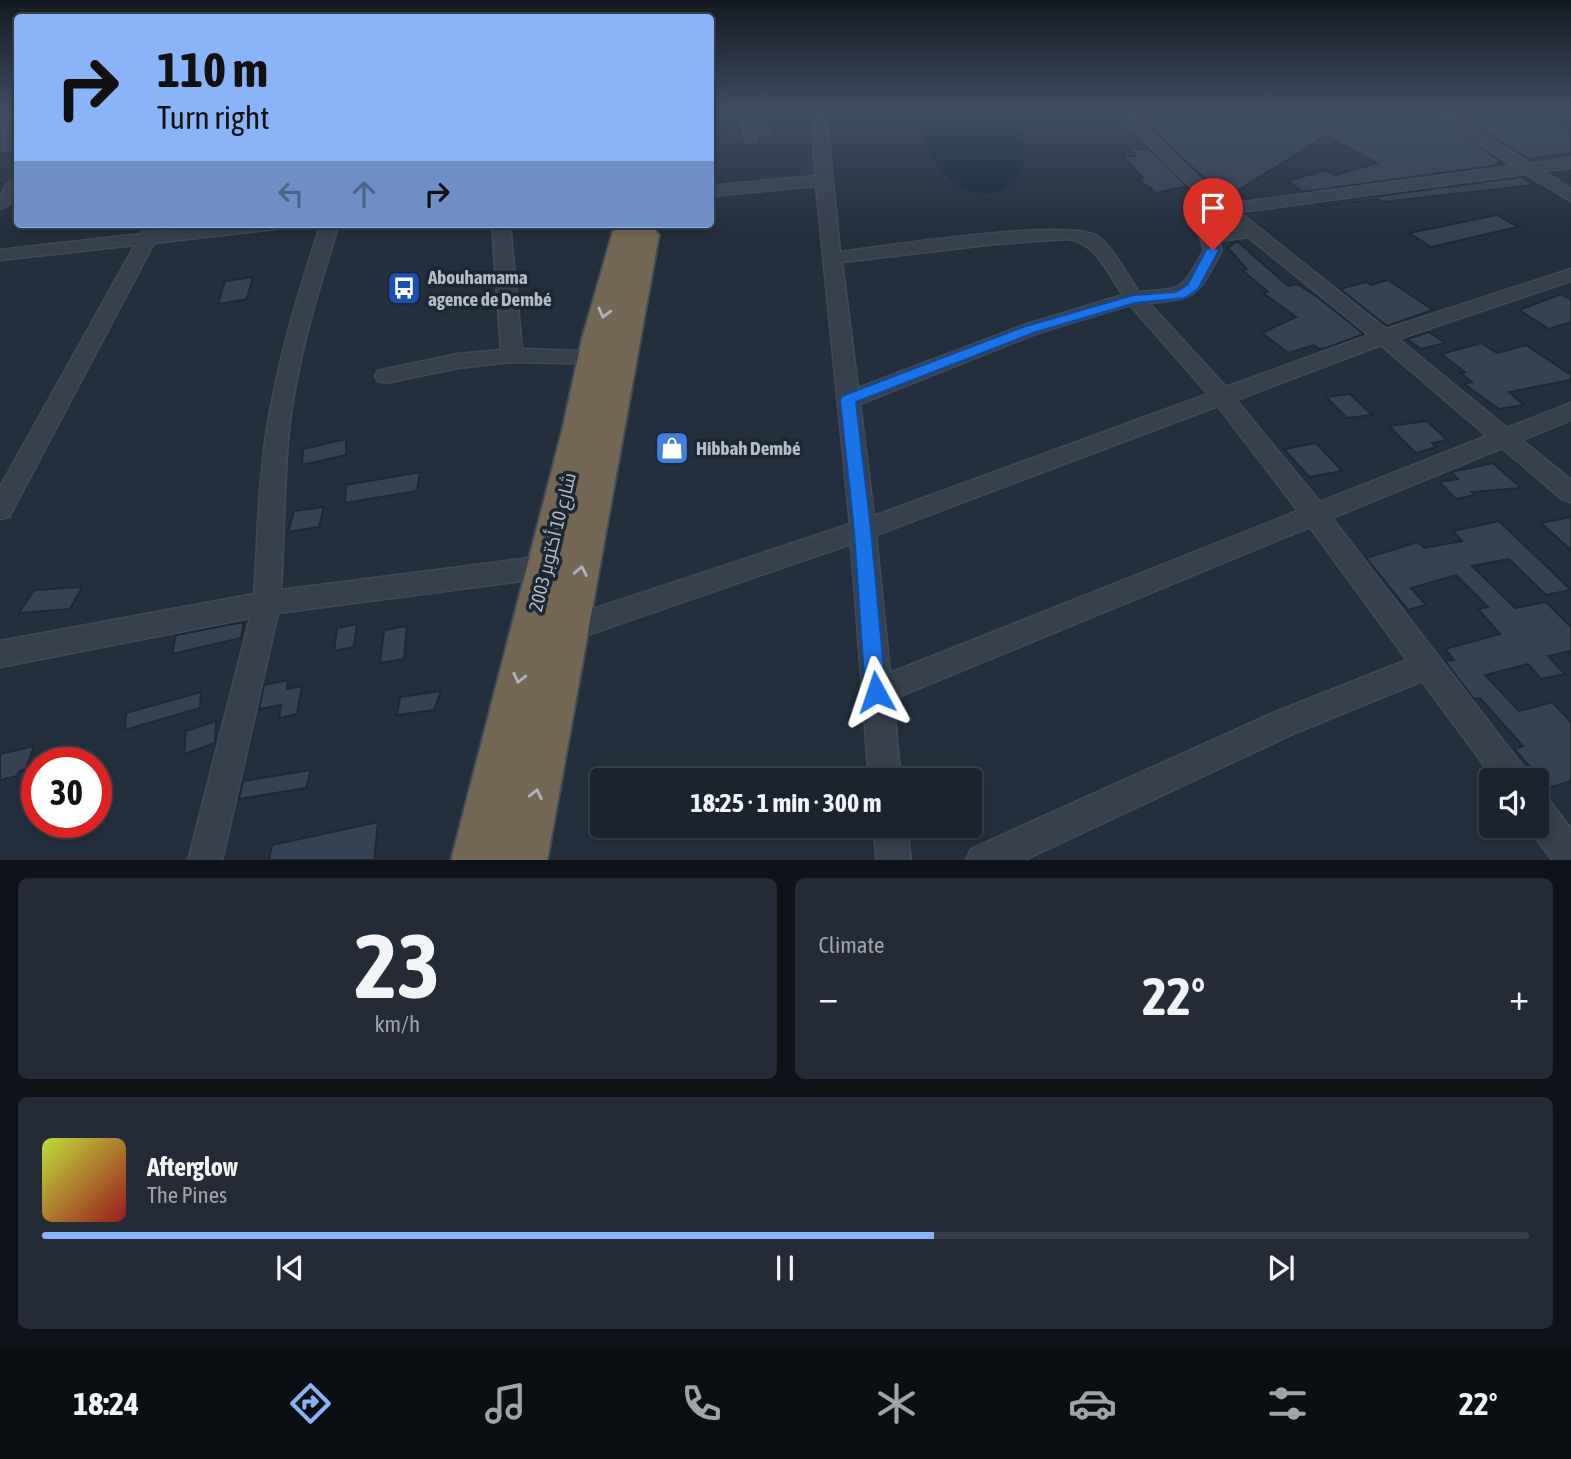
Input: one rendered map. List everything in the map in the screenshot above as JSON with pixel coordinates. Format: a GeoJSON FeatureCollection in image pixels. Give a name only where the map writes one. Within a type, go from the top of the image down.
{"type":"FeatureCollection","features":[{"type":"Feature","properties":{"kind":"highway","name":"شارع 10 أكتوبر 2003"},"geometry":{"type":"LineString","coordinates":[[522,860],[569,631],[627,228]]}},
{"type":"Feature","properties":{"kind":"highway","name":"شارع 10 أكتوبر 2003"},"geometry":{"type":"LineString","coordinates":[[476,860],[580,427],[607,359],[648,228]]}},
{"type":"Feature","properties":{"kind":"street"},"geometry":{"type":"LineString","coordinates":[[821,152],[863,530],[884,768]]}},
{"type":"Feature","properties":{"kind":"street"},"geometry":{"type":"LineString","coordinates":[[1163,152],[1250,231],[1383,337],[1571,494]]}},
{"type":"Feature","properties":{"kind":"street"},"geometry":{"type":"LineString","coordinates":[[1502,152],[1571,196]]}},
{"type":"Feature","properties":{"kind":"street"},"geometry":{"type":"LineString","coordinates":[[1226,209],[1571,163]]}},
{"type":"Feature","properties":{"kind":"street"},"geometry":{"type":"LineString","coordinates":[[714,191],[823,180]]}},
{"type":"Feature","properties":{"kind":"street"},"geometry":{"type":"LineString","coordinates":[[0,204],[14,187]]}},
{"type":"Feature","properties":{"kind":"street"},"geometry":{"type":"LineString","coordinates":[[0,255],[151,231],[205,228]]}},
{"type":"Feature","properties":{"kind":"street"},"geometry":{"type":"LineString","coordinates":[[205,860],[267,603],[277,438],[285,388],[299,320],[329,228]]}},
{"type":"Feature","properties":{"kind":"street"},"geometry":{"type":"LineString","coordinates":[[501,228],[512,355]]}},
{"type":"Feature","properties":{"kind":"street"},"geometry":{"type":"LineString","coordinates":[[0,510],[151,231]]}},
{"type":"Feature","properties":{"kind":"street"},"geometry":{"type":"LineString","coordinates":[[848,400],[1031,329],[1134,299],[1180,295],[1193,286],[1213,250],[1209,237],[1250,231]]}},
{"type":"Feature","properties":{"kind":"street"},"geometry":{"type":"LineString","coordinates":[[831,258],[995,239],[1082,235],[1094,241],[1134,299],[1222,396],[1314,513],[1505,768]]}},
{"type":"Feature","properties":{"kind":"street"},"geometry":{"type":"LineString","coordinates":[[528,638],[569,631],[863,530],[1383,337],[1571,275]]}},
{"type":"Feature","properties":{"kind":"street"},"geometry":{"type":"LineString","coordinates":[[386,376],[458,361],[512,355],[607,359]]}},
{"type":"Feature","properties":{"kind":"street"},"geometry":{"type":"LineString","coordinates":[[876,692],[1571,411]]}},
{"type":"Feature","properties":{"kind":"street"},"geometry":{"type":"LineString","coordinates":[[0,654],[267,603],[545,567]]}},
{"type":"Feature","properties":{"kind":"street"},"geometry":{"type":"LineString","coordinates":[[983,860],[1284,723],[1428,665]]}},
{"type":"Feature","properties":{"kind":"street"},"geometry":{"type":"LineString","coordinates":[[1549,828],[1571,857]]}},
{"type":"Feature","properties":{"kind":"street"},"geometry":{"type":"LineString","coordinates":[[891,838],[894,860]]}},
{"type":"Feature","properties":{"kind":"water"},"geometry":{"type":"Polygon","coordinates":[[[929,152],[1024,152],[1025,159],[1019,176],[1008,187],[992,193],[974,192],[955,183],[929,152]]]}},
{"type":"Feature","properties":{"kind":"building"},"geometry":{"type":"Polygon","coordinates":[[[1133,152],[1152,152],[1190,189],[1183,187],[1157,193],[1137,179],[1143,178],[1122,156],[1135,156],[1133,152]]]}},
{"type":"Feature","properties":{"kind":"building"},"geometry":{"type":"Polygon","coordinates":[[[1177,152],[1300,152],[1226,198],[1177,152]]]}},
{"type":"Feature","properties":{"kind":"building"},"geometry":{"type":"Polygon","coordinates":[[[1356,152],[1488,152],[1502,162],[1497,163],[1501,165],[1302,192],[1288,181],[1325,170],[1336,175],[1377,163],[1356,152]]]}},
{"type":"Feature","properties":{"kind":"building"},"geometry":{"type":"Polygon","coordinates":[[[1517,152],[1571,152],[1571,153],[1528,159],[1517,152]]]}},
{"type":"Feature","properties":{"kind":"building"},"geometry":{"type":"Polygon","coordinates":[[[1522,177],[1535,185],[1383,202],[1378,199],[1322,206],[1319,204],[1522,177]]]}},
{"type":"Feature","properties":{"kind":"building"},"geometry":{"type":"Polygon","coordinates":[[[1497,215],[1518,227],[1431,247],[1409,233],[1497,215]]]}},
{"type":"Feature","properties":{"kind":"building"},"geometry":{"type":"Polygon","coordinates":[[[1237,241],[1288,286],[1297,284],[1316,296],[1364,334],[1326,348],[1319,349],[1314,345],[1288,353],[1262,333],[1296,317],[1263,293],[1268,292],[1242,270],[1247,269],[1228,248],[1237,241]]]}},
{"type":"Feature","properties":{"kind":"building"},"geometry":{"type":"Polygon","coordinates":[[[253,277],[247,299],[218,304],[225,281],[253,277]]]}},
{"type":"Feature","properties":{"kind":"building"},"geometry":{"type":"Polygon","coordinates":[[[1388,280],[1433,310],[1387,326],[1340,289],[1388,280]]]}},
{"type":"Feature","properties":{"kind":"building"},"geometry":{"type":"Polygon","coordinates":[[[1561,294],[1571,300],[1571,322],[1549,329],[1519,310],[1561,294]]]}},
{"type":"Feature","properties":{"kind":"building"},"geometry":{"type":"Polygon","coordinates":[[[1429,332],[1445,343],[1421,349],[1407,339],[1429,332]]]}},
{"type":"Feature","properties":{"kind":"building"},"geometry":{"type":"Polygon","coordinates":[[[1481,343],[1497,353],[1526,345],[1571,375],[1571,380],[1509,392],[1524,405],[1499,409],[1464,384],[1472,382],[1461,373],[1465,372],[1441,354],[1481,343]]]}},
{"type":"Feature","properties":{"kind":"building"},"geometry":{"type":"Polygon","coordinates":[[[1350,394],[1372,415],[1347,418],[1326,397],[1350,394]]]}},
{"type":"Feature","properties":{"kind":"building"},"geometry":{"type":"Polygon","coordinates":[[[1427,421],[1447,440],[1432,443],[1436,447],[1416,453],[1389,426],[1427,421]]]}},
{"type":"Feature","properties":{"kind":"building"},"geometry":{"type":"Polygon","coordinates":[[[346,439],[346,455],[302,465],[303,449],[346,439]]]}},
{"type":"Feature","properties":{"kind":"building"},"geometry":{"type":"Polygon","coordinates":[[[1316,443],[1342,471],[1309,477],[1284,449],[1316,443]]]}},
{"type":"Feature","properties":{"kind":"building"},"geometry":{"type":"Polygon","coordinates":[[[1493,463],[1521,488],[1472,492],[1475,495],[1456,499],[1439,482],[1458,479],[1451,472],[1493,463]]]}},
{"type":"Feature","properties":{"kind":"building"},"geometry":{"type":"Polygon","coordinates":[[[420,472],[417,491],[345,503],[346,485],[420,472]]]}},
{"type":"Feature","properties":{"kind":"building"},"geometry":{"type":"Polygon","coordinates":[[[324,507],[319,527],[288,532],[294,511],[324,507]]]}},
{"type":"Feature","properties":{"kind":"building"},"geometry":{"type":"Polygon","coordinates":[[[1571,517],[1571,550],[1541,523],[1571,517]]]}},
{"type":"Feature","properties":{"kind":"building"},"geometry":{"type":"Polygon","coordinates":[[[1499,521],[1571,590],[1546,595],[1509,559],[1472,566],[1515,608],[1546,602],[1571,627],[1571,651],[1548,656],[1565,674],[1541,679],[1528,664],[1485,675],[1519,711],[1552,702],[1571,722],[1571,781],[1549,788],[1549,768],[1531,768],[1514,749],[1523,746],[1480,698],[1474,699],[1445,661],[1454,660],[1445,649],[1500,634],[1478,609],[1488,607],[1456,575],[1411,588],[1426,605],[1408,610],[1366,558],[1418,542],[1424,548],[1462,541],[1453,531],[1499,521]]]}},
{"type":"Feature","properties":{"kind":"building"},"geometry":{"type":"Polygon","coordinates":[[[82,587],[70,609],[19,613],[34,590],[82,587]]]}},
{"type":"Feature","properties":{"kind":"building"},"geometry":{"type":"Polygon","coordinates":[[[244,622],[241,638],[172,654],[176,635],[244,622]]]}},
{"type":"Feature","properties":{"kind":"building"},"geometry":{"type":"Polygon","coordinates":[[[357,624],[354,647],[334,651],[337,628],[357,624]]]}},
{"type":"Feature","properties":{"kind":"building"},"geometry":{"type":"Polygon","coordinates":[[[407,626],[404,659],[380,663],[384,630],[407,626]]]}},
{"type":"Feature","properties":{"kind":"building"},"geometry":{"type":"Polygon","coordinates":[[[288,680],[287,689],[302,686],[297,714],[279,718],[281,705],[259,709],[264,685],[288,680]]]}},
{"type":"Feature","properties":{"kind":"building"},"geometry":{"type":"Polygon","coordinates":[[[441,691],[434,710],[397,715],[400,697],[441,691]]]}},
{"type":"Feature","properties":{"kind":"building"},"geometry":{"type":"Polygon","coordinates":[[[201,692],[200,708],[125,730],[126,713],[201,692]]]}},
{"type":"Feature","properties":{"kind":"building"},"geometry":{"type":"Polygon","coordinates":[[[216,721],[215,743],[184,754],[186,731],[216,721]]]}},
{"type":"Feature","properties":{"kind":"building"},"geometry":{"type":"Polygon","coordinates":[[[21,749],[21,770],[17,776],[0,780],[0,754],[21,749]]]}},
{"type":"Feature","properties":{"kind":"building"},"geometry":{"type":"Polygon","coordinates":[[[311,770],[306,788],[239,799],[243,781],[311,770]]]}},
{"type":"Feature","properties":{"kind":"building"},"geometry":{"type":"Polygon","coordinates":[[[378,822],[374,860],[269,860],[272,845],[378,822]]]}},
{"type":"Feature","properties":{"kind":"place","name":"Abouhamama agence de Dembé"},"geometry":{"type":"Point","coordinates":[404,288]}},
{"type":"Feature","properties":{"kind":"place","name":"Hibbah Dembé"},"geometry":{"type":"Point","coordinates":[672,448]}},
{"type":"Feature","properties":{"kind":"route"},"geometry":{"type":"LineString","coordinates":[[876,692],[863,530],[848,400],[1031,329],[1134,299],[1180,295],[1193,286],[1213,250]]}}]}
